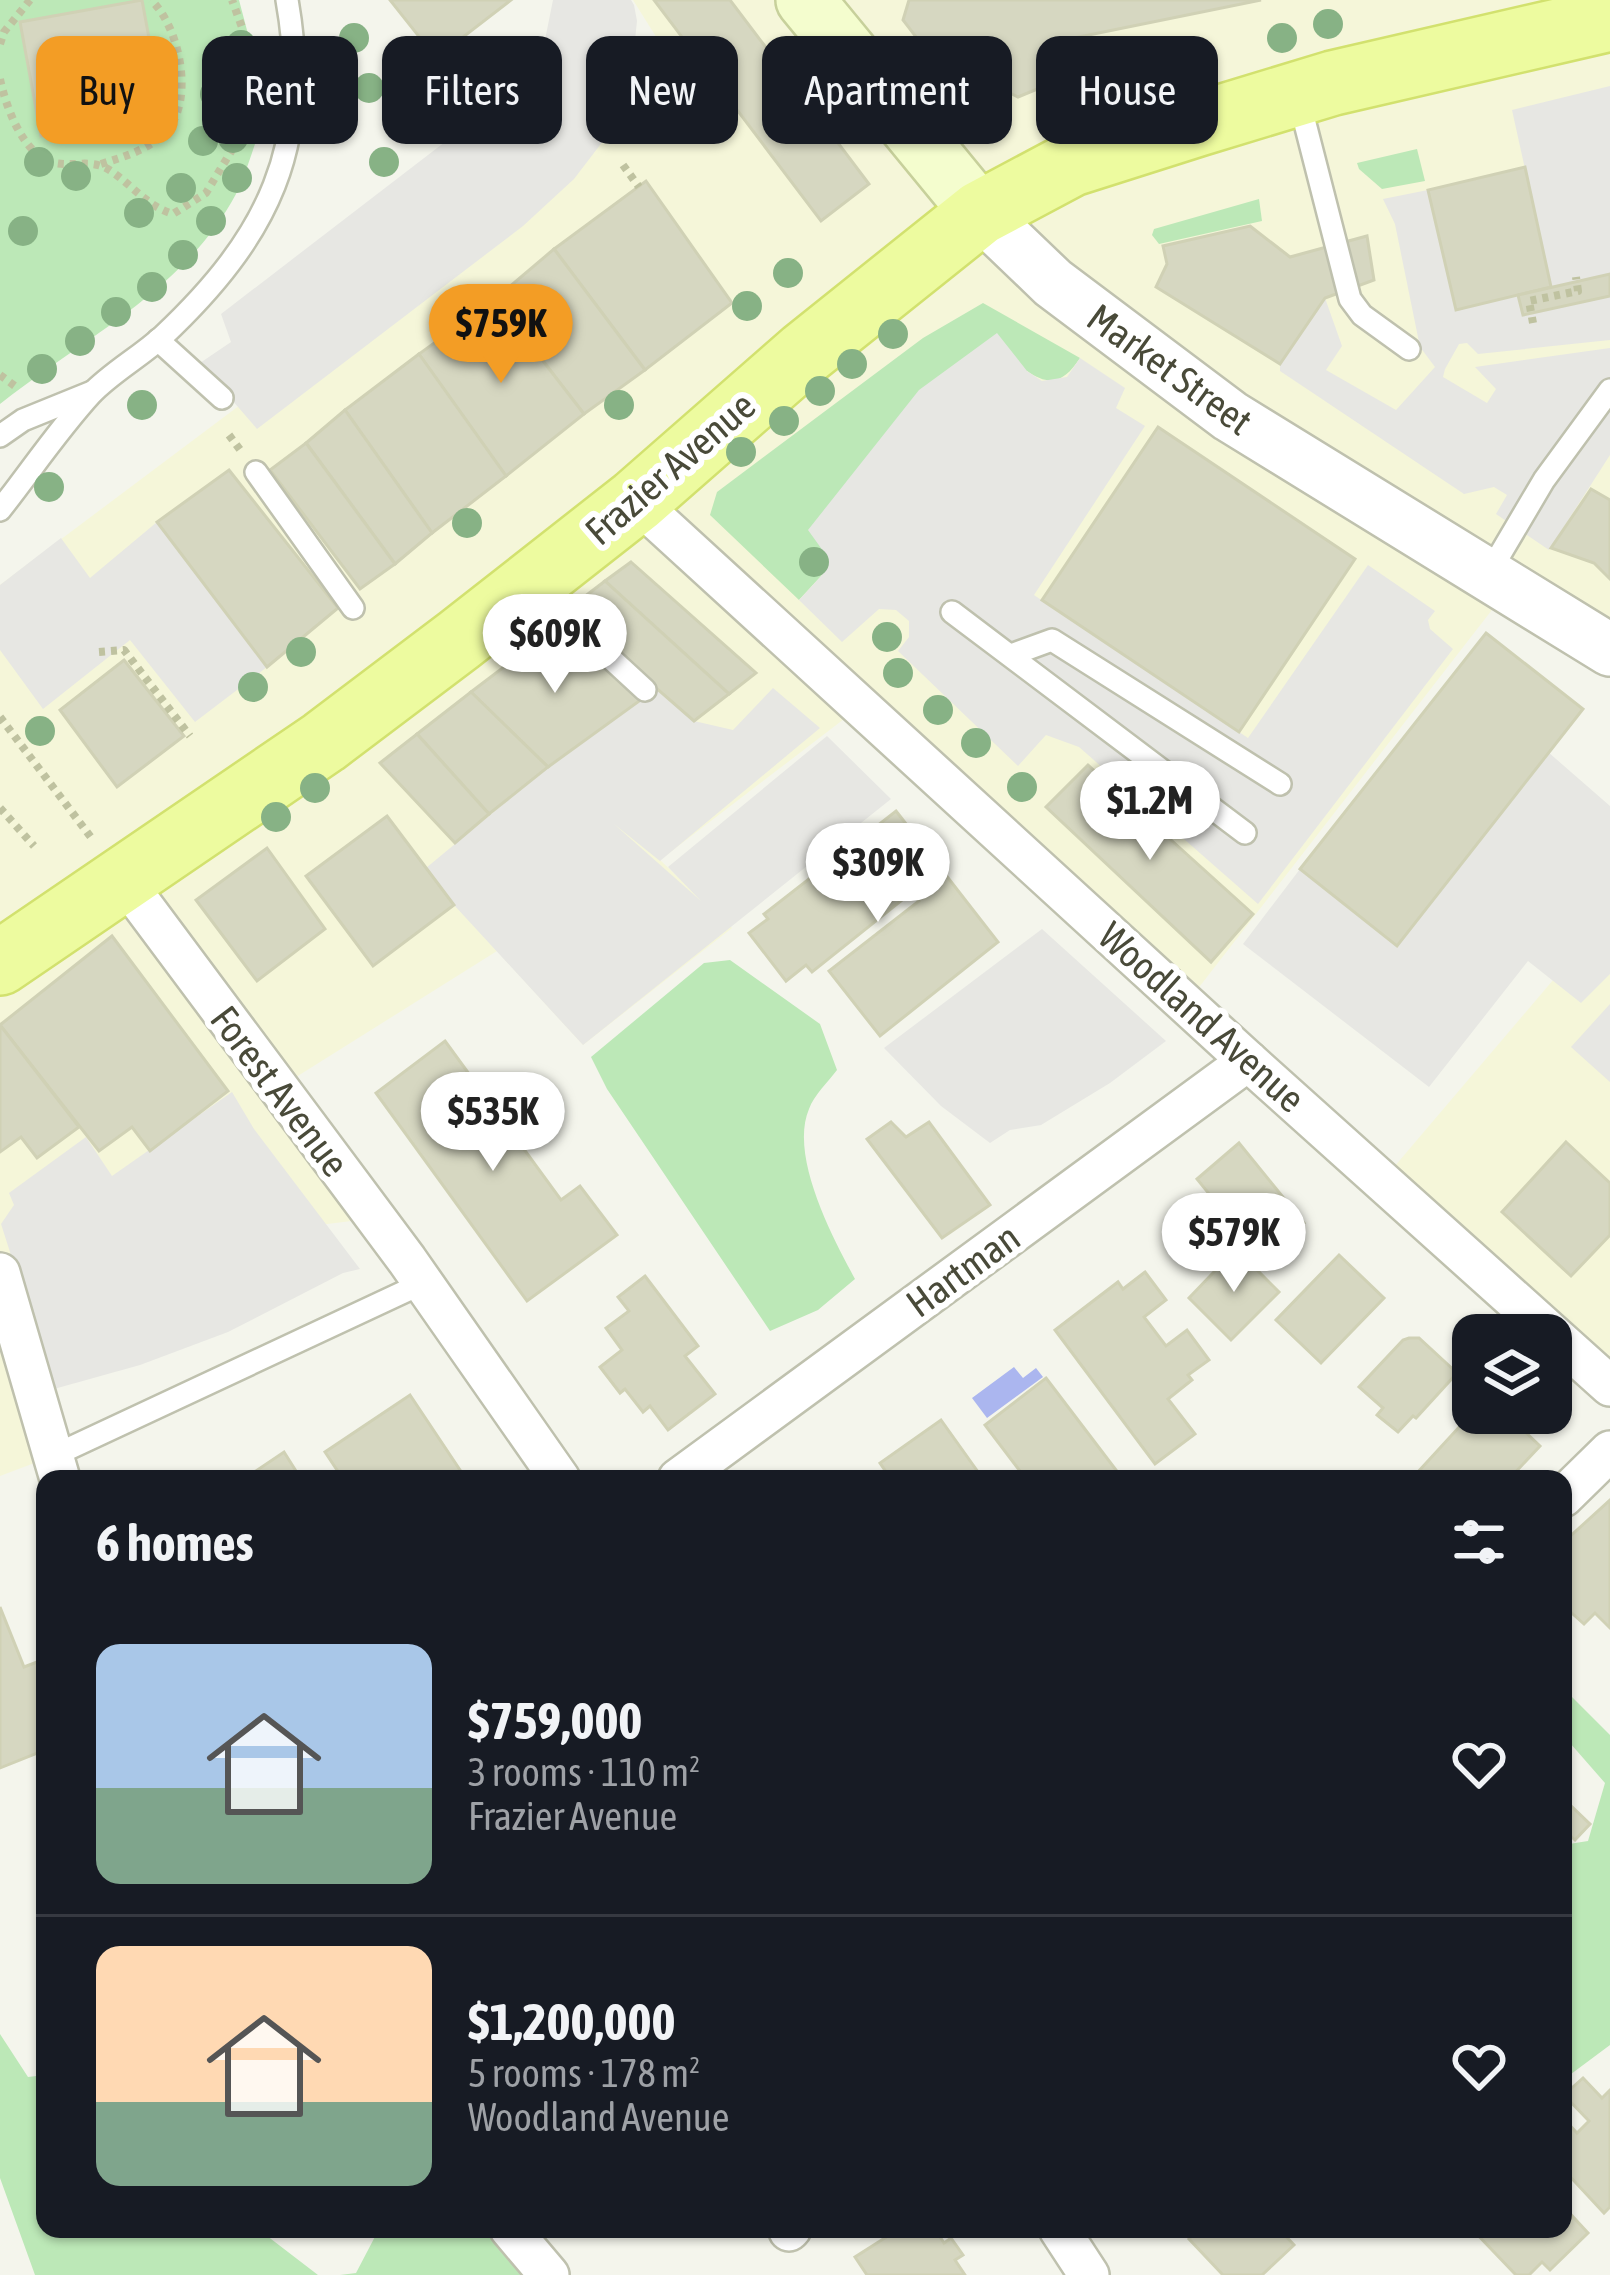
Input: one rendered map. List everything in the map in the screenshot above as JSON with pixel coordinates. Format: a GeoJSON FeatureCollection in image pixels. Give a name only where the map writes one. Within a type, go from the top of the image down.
{"type":"FeatureCollection","features":[{"type":"Feature","properties":{"kind":"main road","name":"Market Street"},"geometry":{"type":"LineString","coordinates":[[805,0],[980,213]]}},
{"type":"Feature","properties":{"kind":"main road","name":"Frazier Avenue"},"geometry":{"type":"LineString","coordinates":[[0,963],[101,860],[324,742],[636,501],[805,353],[980,213],[1072,164],[1297,93],[1580,21]]}},
{"type":"Feature","properties":{"kind":"street","name":"Market Street"},"geometry":{"type":"LineString","coordinates":[[980,213],[1053,283],[1230,416],[1610,650]]}},
{"type":"Feature","properties":{"kind":"street","name":"Woodland Avenue"},"geometry":{"type":"LineString","coordinates":[[636,501],[1610,1386]]}},
{"type":"Feature","properties":{"kind":"street","name":"Forest Avenue"},"geometry":{"type":"LineString","coordinates":[[101,860],[423,1283],[554,1470]]}},
{"type":"Feature","properties":{"kind":"street","name":"Hartman"},"geometry":{"type":"LineString","coordinates":[[690,1470],[1248,1061]]}},
{"type":"Feature","properties":{"kind":"street"},"geometry":{"type":"LineString","coordinates":[[0,1273],[56,1468]]}},
{"type":"Feature","properties":{"kind":"street"},"geometry":{"type":"LineString","coordinates":[[1572,1488],[1610,1451]]}},
{"type":"Feature","properties":{"kind":"street"},"geometry":{"type":"LineString","coordinates":[[518,2238],[549,2275]]}},
{"type":"Feature","properties":{"kind":"street"},"geometry":{"type":"LineString","coordinates":[[1065,2238],[1089,2275]]}},
{"type":"Feature","properties":{"kind":"lane"},"geometry":{"type":"LineString","coordinates":[[0,510],[93,392],[203,297],[248,241],[275,188],[296,96],[287,0]]}},
{"type":"Feature","properties":{"kind":"lane"},"geometry":{"type":"LineString","coordinates":[[1297,93],[1350,299],[1362,315],[1409,349]]}},
{"type":"Feature","properties":{"kind":"lane"},"geometry":{"type":"LineString","coordinates":[[158,340],[222,398]]}},
{"type":"Feature","properties":{"kind":"lane"},"geometry":{"type":"LineString","coordinates":[[1489,574],[1544,480],[1610,390]]}},
{"type":"Feature","properties":{"kind":"lane"},"geometry":{"type":"LineString","coordinates":[[0,436],[23,420],[93,392]]}},
{"type":"Feature","properties":{"kind":"lane"},"geometry":{"type":"LineString","coordinates":[[256,472],[353,608]]}},
{"type":"Feature","properties":{"kind":"lane"},"geometry":{"type":"LineString","coordinates":[[555,607],[645,690]]}},
{"type":"Feature","properties":{"kind":"lane"},"geometry":{"type":"LineString","coordinates":[[952,612],[1245,832]]}},
{"type":"Feature","properties":{"kind":"lane"},"geometry":{"type":"LineString","coordinates":[[1011,655],[1052,640],[1280,784]]}},
{"type":"Feature","properties":{"kind":"lane"},"geometry":{"type":"LineString","coordinates":[[56,1468],[423,1283]]}},
{"type":"Feature","properties":{"kind":"path"},"geometry":{"type":"LineString","coordinates":[[0,44],[30,0]]}},
{"type":"Feature","properties":{"kind":"path"},"geometry":{"type":"LineString","coordinates":[[1,86],[19,134],[54,163],[99,164],[144,149],[168,129],[179,111],[177,45],[167,15],[151,0]]}},
{"type":"Feature","properties":{"kind":"path"},"geometry":{"type":"LineString","coordinates":[[99,164],[154,208],[173,214],[206,193],[244,130],[248,62],[232,0]]}},
{"type":"Feature","properties":{"kind":"path"},"geometry":{"type":"LineString","coordinates":[[622,165],[639,187]]}},
{"type":"Feature","properties":{"kind":"path"},"geometry":{"type":"LineString","coordinates":[[1533,323],[1529,301],[1578,291],[1576,278]]}},
{"type":"Feature","properties":{"kind":"path"},"geometry":{"type":"LineString","coordinates":[[0,375],[19,389]]}},
{"type":"Feature","properties":{"kind":"path"},"geometry":{"type":"LineString","coordinates":[[99,652],[124,650],[190,736]]}},
{"type":"Feature","properties":{"kind":"path"},"geometry":{"type":"LineString","coordinates":[[0,717],[58,796]]}},
{"type":"Feature","properties":{"kind":"path"},"geometry":{"type":"LineString","coordinates":[[0,808],[34,846]]}},
{"type":"Feature","properties":{"kind":"shaded area"},"geometry":{"type":"Polygon","coordinates":[[[553,0],[631,0],[634,5],[635,36],[586,36],[586,144],[601,144],[574,179],[523,226],[257,429],[200,363],[231,342],[221,314],[442,144],[562,144],[562,36],[546,36],[553,0]]]}},
{"type":"Feature","properties":{"kind":"shaded area"},"geometry":{"type":"Polygon","coordinates":[[[633,0],[1610,0],[1610,650],[1509,588],[1186,1004],[861,706],[660,860],[732,928],[583,1045],[497,951],[277,1089],[375,1218],[0,1265],[0,585],[588,144],[738,144],[738,36],[656,36],[633,0]]]}},
{"type":"Feature","properties":{"kind":"shaded area"},"geometry":{"type":"Polygon","coordinates":[[[1610,86],[1610,274],[1551,287],[1512,110],[1610,86]]]}},
{"type":"Feature","properties":{"kind":"shaded area"},"geometry":{"type":"Polygon","coordinates":[[[1428,190],[1458,309],[1518,295],[1524,315],[1610,296],[1610,340],[1478,354],[1467,343],[1459,344],[1443,377],[1487,403],[1496,389],[1475,367],[1610,348],[1610,455],[1549,550],[1496,514],[1507,495],[1494,487],[1464,494],[1280,371],[1280,364],[1325,298],[1342,346],[1326,370],[1396,410],[1435,367],[1420,347],[1395,224],[1383,199],[1428,190]]]}},
{"type":"Feature","properties":{"kind":"shaded area"},"geometry":{"type":"Polygon","coordinates":[[[997,333],[1027,371],[1042,381],[1067,377],[1080,358],[1125,388],[1116,408],[1145,426],[1034,595],[1248,738],[1368,565],[1435,611],[1428,620],[1430,629],[1453,649],[1258,904],[1079,747],[1046,735],[1018,766],[898,651],[909,637],[909,621],[896,610],[879,609],[842,642],[799,600],[822,575],[826,555],[808,530],[919,390],[997,333]]]}},
{"type":"Feature","properties":{"kind":"shaded area"},"geometry":{"type":"Polygon","coordinates":[[[157,522],[267,667],[195,722],[130,640],[43,709],[0,650],[0,585],[61,538],[90,578],[157,522]]]}},
{"type":"Feature","properties":{"kind":"shaded area"},"geometry":{"type":"Polygon","coordinates":[[[656,688],[694,721],[733,730],[773,688],[820,728],[660,861],[614,824],[701,901],[668,867],[827,736],[891,799],[583,1045],[454,905],[426,868],[548,767],[656,688]]]}},
{"type":"Feature","properties":{"kind":"shaded area"},"geometry":{"type":"Polygon","coordinates":[[[1548,752],[1610,806],[1610,974],[1581,1003],[1528,961],[1429,1087],[1243,944],[1300,869],[1397,945],[1548,752]]]}},
{"type":"Feature","properties":{"kind":"shaded area"},"geometry":{"type":"Polygon","coordinates":[[[1610,913],[1610,1386],[1572,1352],[1572,1314],[1531,1314],[1383,1180],[1610,913]]]}},
{"type":"Feature","properties":{"kind":"shaded area"},"geometry":{"type":"Polygon","coordinates":[[[1042,929],[1166,1041],[1110,1083],[1041,1125],[1010,1130],[990,1143],[941,1106],[884,1048],[1042,929]]]}},
{"type":"Feature","properties":{"kind":"shaded area"},"geometry":{"type":"Polygon","coordinates":[[[1610,1004],[1610,1082],[1571,1047],[1610,1004]]]}},
{"type":"Feature","properties":{"kind":"shaded area"},"geometry":{"type":"Polygon","coordinates":[[[232,1092],[254,1129],[360,1269],[343,1273],[228,1332],[140,1365],[54,1389],[1,1224],[14,1205],[9,1193],[86,1137],[112,1176],[232,1092]]]}},
{"type":"Feature","properties":{"kind":"shaded area"},"geometry":{"type":"Polygon","coordinates":[[[0,1273],[53,1456],[0,1476],[0,1273]]]}},
{"type":"Feature","properties":{"kind":"green space"},"geometry":{"type":"Polygon","coordinates":[[[0,0],[239,0],[249,36],[202,36],[202,144],[255,144],[236,194],[215,228],[161,285],[0,404],[0,0]]]}},
{"type":"Feature","properties":{"kind":"green space"},"geometry":{"type":"Polygon","coordinates":[[[1417,149],[1425,181],[1382,189],[1357,163],[1417,149]]]}},
{"type":"Feature","properties":{"kind":"green space"},"geometry":{"type":"Polygon","coordinates":[[[1259,199],[1262,221],[1159,244],[1152,235],[1154,229],[1259,199]]]}},
{"type":"Feature","properties":{"kind":"green space"},"geometry":{"type":"Polygon","coordinates":[[[983,303],[1080,358],[1057,379],[1043,379],[1027,371],[826,555],[822,575],[799,600],[710,515],[717,492],[923,338],[983,303]]]}},
{"type":"Feature","properties":{"kind":"green space"},"geometry":{"type":"Polygon","coordinates":[[[730,960],[820,1024],[837,1070],[809,1109],[805,1150],[816,1196],[855,1279],[818,1310],[770,1331],[607,1089],[591,1057],[704,963],[730,960]]]}},
{"type":"Feature","properties":{"kind":"green space"},"geometry":{"type":"Polygon","coordinates":[[[1572,1697],[1610,1735],[1610,2045],[1572,2073],[1572,1844],[1588,1841],[1605,1783],[1572,1745],[1572,1697]]]}},
{"type":"Feature","properties":{"kind":"green space"},"geometry":{"type":"Polygon","coordinates":[[[0,2034],[28,2077],[36,2076],[36,2238],[270,2238],[318,2275],[35,2275],[0,2178],[0,2034]]]}},
{"type":"Feature","properties":{"kind":"green space"},"geometry":{"type":"Polygon","coordinates":[[[374,2238],[492,2238],[525,2275],[340,2275],[356,2273],[374,2238]]]}},
{"type":"Feature","properties":{"kind":"water"},"geometry":{"type":"Polygon","coordinates":[[[1014,1367],[1023,1378],[1036,1368],[1043,1377],[987,1418],[972,1398],[1014,1367]]]}},
{"type":"Feature","properties":{"kind":"building"},"geometry":{"type":"Polygon","coordinates":[[[142,0],[149,36],[36,36],[36,109],[20,22],[142,0]]]}},
{"type":"Feature","properties":{"kind":"building"},"geometry":{"type":"Polygon","coordinates":[[[390,0],[511,0],[464,36],[419,36],[390,0]]]}},
{"type":"Feature","properties":{"kind":"building"},"geometry":{"type":"Polygon","coordinates":[[[654,0],[730,0],[762,42],[762,143],[738,111],[738,36],[681,36],[654,0]]]}},
{"type":"Feature","properties":{"kind":"building"},"geometry":{"type":"Polygon","coordinates":[[[909,0],[1261,0],[1084,36],[1036,36],[1036,90],[1018,97],[1012,94],[1012,36],[915,36],[903,20],[909,0]]]}},
{"type":"Feature","properties":{"kind":"building"},"geometry":{"type":"Polygon","coordinates":[[[763,144],[839,144],[869,184],[821,221],[763,144]]]}},
{"type":"Feature","properties":{"kind":"building"},"geometry":{"type":"Polygon","coordinates":[[[1525,167],[1551,287],[1456,310],[1428,190],[1525,167]]]}},
{"type":"Feature","properties":{"kind":"building"},"geometry":{"type":"Polygon","coordinates":[[[646,181],[732,303],[645,370],[554,249],[646,181]]]}},
{"type":"Feature","properties":{"kind":"building"},"geometry":{"type":"Polygon","coordinates":[[[1250,226],[1290,257],[1367,236],[1374,280],[1325,298],[1280,364],[1156,287],[1167,264],[1163,246],[1250,226]]]}},
{"type":"Feature","properties":{"kind":"building"},"geometry":{"type":"Polygon","coordinates":[[[554,249],[645,370],[584,414],[495,299],[554,249]]]}},
{"type":"Feature","properties":{"kind":"building"},"geometry":{"type":"Polygon","coordinates":[[[1610,274],[1610,296],[1523,315],[1518,295],[1610,274]]]}},
{"type":"Feature","properties":{"kind":"building"},"geometry":{"type":"Polygon","coordinates":[[[495,299],[584,414],[506,476],[419,354],[495,299]]]}},
{"type":"Feature","properties":{"kind":"building"},"geometry":{"type":"Polygon","coordinates":[[[419,354],[506,476],[432,533],[345,410],[419,354]]]}},
{"type":"Feature","properties":{"kind":"building"},"geometry":{"type":"Polygon","coordinates":[[[345,410],[432,533],[395,564],[306,443],[345,410]]]}},
{"type":"Feature","properties":{"kind":"building"},"geometry":{"type":"Polygon","coordinates":[[[1158,427],[1355,559],[1239,732],[1042,600],[1158,427]]]}},
{"type":"Feature","properties":{"kind":"building"},"geometry":{"type":"Polygon","coordinates":[[[306,443],[395,564],[360,589],[270,470],[306,443]]]}},
{"type":"Feature","properties":{"kind":"building"},"geometry":{"type":"Polygon","coordinates":[[[229,470],[338,608],[267,667],[157,522],[229,470]]]}},
{"type":"Feature","properties":{"kind":"building"},"geometry":{"type":"Polygon","coordinates":[[[1591,489],[1610,500],[1610,579],[1594,563],[1551,548],[1591,489]]]}},
{"type":"Feature","properties":{"kind":"building"},"geometry":{"type":"Polygon","coordinates":[[[631,562],[756,673],[729,694],[605,581],[631,562]]]}},
{"type":"Feature","properties":{"kind":"building"},"geometry":{"type":"Polygon","coordinates":[[[605,581],[729,694],[694,721],[656,688],[571,607],[605,581]]]}},
{"type":"Feature","properties":{"kind":"building"},"geometry":{"type":"Polygon","coordinates":[[[558,626],[642,699],[548,767],[471,692],[558,626]]]}},
{"type":"Feature","properties":{"kind":"building"},"geometry":{"type":"Polygon","coordinates":[[[1486,633],[1583,709],[1397,946],[1300,869],[1486,633]]]}},
{"type":"Feature","properties":{"kind":"building"},"geometry":{"type":"Polygon","coordinates":[[[124,660],[184,736],[117,787],[60,710],[124,660]]]}},
{"type":"Feature","properties":{"kind":"building"},"geometry":{"type":"Polygon","coordinates":[[[471,692],[548,767],[489,814],[417,734],[471,692]]]}},
{"type":"Feature","properties":{"kind":"building"},"geometry":{"type":"Polygon","coordinates":[[[417,734],[489,814],[455,843],[380,763],[417,734]]]}},
{"type":"Feature","properties":{"kind":"building"},"geometry":{"type":"Polygon","coordinates":[[[1088,765],[1253,914],[1211,962],[1046,807],[1088,765]]]}},
{"type":"Feature","properties":{"kind":"building"},"geometry":{"type":"Polygon","coordinates":[[[896,811],[998,942],[880,1036],[829,971],[919,901],[912,892],[812,972],[806,965],[786,981],[749,933],[768,919],[764,914],[896,811]]]}},
{"type":"Feature","properties":{"kind":"building"},"geometry":{"type":"Polygon","coordinates":[[[387,816],[454,905],[373,966],[306,876],[387,816]]]}},
{"type":"Feature","properties":{"kind":"building"},"geometry":{"type":"Polygon","coordinates":[[[267,848],[325,929],[257,981],[196,900],[267,848]]]}},
{"type":"Feature","properties":{"kind":"building"},"geometry":{"type":"Polygon","coordinates":[[[112,936],[228,1091],[150,1151],[132,1127],[99,1151],[0,1025],[112,936]]]}},
{"type":"Feature","properties":{"kind":"building"},"geometry":{"type":"Polygon","coordinates":[[[0,1025],[79,1127],[37,1158],[21,1137],[0,1152],[0,1025]]]}},
{"type":"Feature","properties":{"kind":"building"},"geometry":{"type":"Polygon","coordinates":[[[445,1041],[561,1200],[580,1186],[617,1235],[527,1301],[376,1093],[445,1041]]]}},
{"type":"Feature","properties":{"kind":"building"},"geometry":{"type":"Polygon","coordinates":[[[891,1122],[906,1137],[929,1122],[990,1205],[942,1238],[867,1139],[891,1122]]]}},
{"type":"Feature","properties":{"kind":"building"},"geometry":{"type":"Polygon","coordinates":[[[1566,1142],[1610,1183],[1610,1235],[1571,1276],[1502,1212],[1566,1142]]]}},
{"type":"Feature","properties":{"kind":"building"},"geometry":{"type":"Polygon","coordinates":[[[1239,1143],[1304,1223],[1261,1258],[1197,1179],[1239,1143]]]}},
{"type":"Feature","properties":{"kind":"building"},"geometry":{"type":"Polygon","coordinates":[[[1236,1249],[1279,1292],[1231,1340],[1189,1298],[1236,1249]]]}},
{"type":"Feature","properties":{"kind":"building"},"geometry":{"type":"Polygon","coordinates":[[[1339,1255],[1384,1298],[1321,1363],[1276,1320],[1339,1255]]]}},
{"type":"Feature","properties":{"kind":"building"},"geometry":{"type":"Polygon","coordinates":[[[1145,1272],[1166,1300],[1144,1317],[1166,1346],[1187,1330],[1209,1360],[1188,1375],[1192,1380],[1168,1399],[1195,1434],[1155,1464],[1055,1330],[1118,1282],[1123,1289],[1145,1272]]]}},
{"type":"Feature","properties":{"kind":"building"},"geometry":{"type":"Polygon","coordinates":[[[645,1276],[698,1346],[685,1356],[715,1394],[668,1430],[650,1406],[643,1412],[625,1389],[620,1393],[600,1367],[622,1350],[606,1328],[629,1311],[618,1297],[645,1276]]]}},
{"type":"Feature","properties":{"kind":"building"},"geometry":{"type":"Polygon","coordinates":[[[1419,1338],[1452,1368],[1452,1378],[1398,1432],[1377,1415],[1383,1408],[1359,1387],[1403,1340],[1419,1338]]]}},
{"type":"Feature","properties":{"kind":"building"},"geometry":{"type":"Polygon","coordinates":[[[1046,1378],[1116,1470],[1019,1470],[985,1425],[1046,1378]]]}},
{"type":"Feature","properties":{"kind":"building"},"geometry":{"type":"Polygon","coordinates":[[[410,1395],[460,1470],[337,1470],[325,1452],[410,1395]]]}},
{"type":"Feature","properties":{"kind":"building"},"geometry":{"type":"Polygon","coordinates":[[[941,1420],[977,1470],[885,1470],[880,1463],[941,1420]]]}},
{"type":"Feature","properties":{"kind":"building"},"geometry":{"type":"Polygon","coordinates":[[[1453,1434],[1527,1434],[1540,1446],[1517,1470],[1420,1470],[1453,1434]]]}},
{"type":"Feature","properties":{"kind":"building"},"geometry":{"type":"Polygon","coordinates":[[[284,1452],[295,1470],[257,1470],[284,1452]]]}},
{"type":"Feature","properties":{"kind":"building"},"geometry":{"type":"Polygon","coordinates":[[[1610,1500],[1610,1628],[1595,1613],[1584,1624],[1572,1613],[1572,1535],[1610,1500]]]}},
{"type":"Feature","properties":{"kind":"building"},"geometry":{"type":"Polygon","coordinates":[[[0,1607],[24,1667],[36,1662],[36,1754],[0,1768],[0,1607]]]}},
{"type":"Feature","properties":{"kind":"building"},"geometry":{"type":"Polygon","coordinates":[[[1572,1807],[1590,1824],[1575,1840],[1572,1837],[1572,1807]]]}},
{"type":"Feature","properties":{"kind":"building"},"geometry":{"type":"Polygon","coordinates":[[[1583,2078],[1602,2098],[1610,2090],[1610,2207],[1604,2213],[1572,2179],[1572,2128],[1577,2133],[1589,2121],[1572,2103],[1572,2088],[1583,2078]]]}},
{"type":"Feature","properties":{"kind":"building"},"geometry":{"type":"Polygon","coordinates":[[[1572,2216],[1588,2233],[1550,2270],[1542,2262],[1529,2275],[1516,2275],[1481,2238],[1572,2238],[1572,2216]]]}},
{"type":"Feature","properties":{"kind":"building"},"geometry":{"type":"Polygon","coordinates":[[[885,2238],[941,2238],[944,2243],[951,2238],[963,2255],[955,2260],[965,2275],[867,2275],[855,2257],[885,2238]]]}},
{"type":"Feature","properties":{"kind":"building"},"geometry":{"type":"Polygon","coordinates":[[[1287,2238],[1294,2245],[1262,2275],[1223,2275],[1189,2239],[1287,2238]]]}}]}
